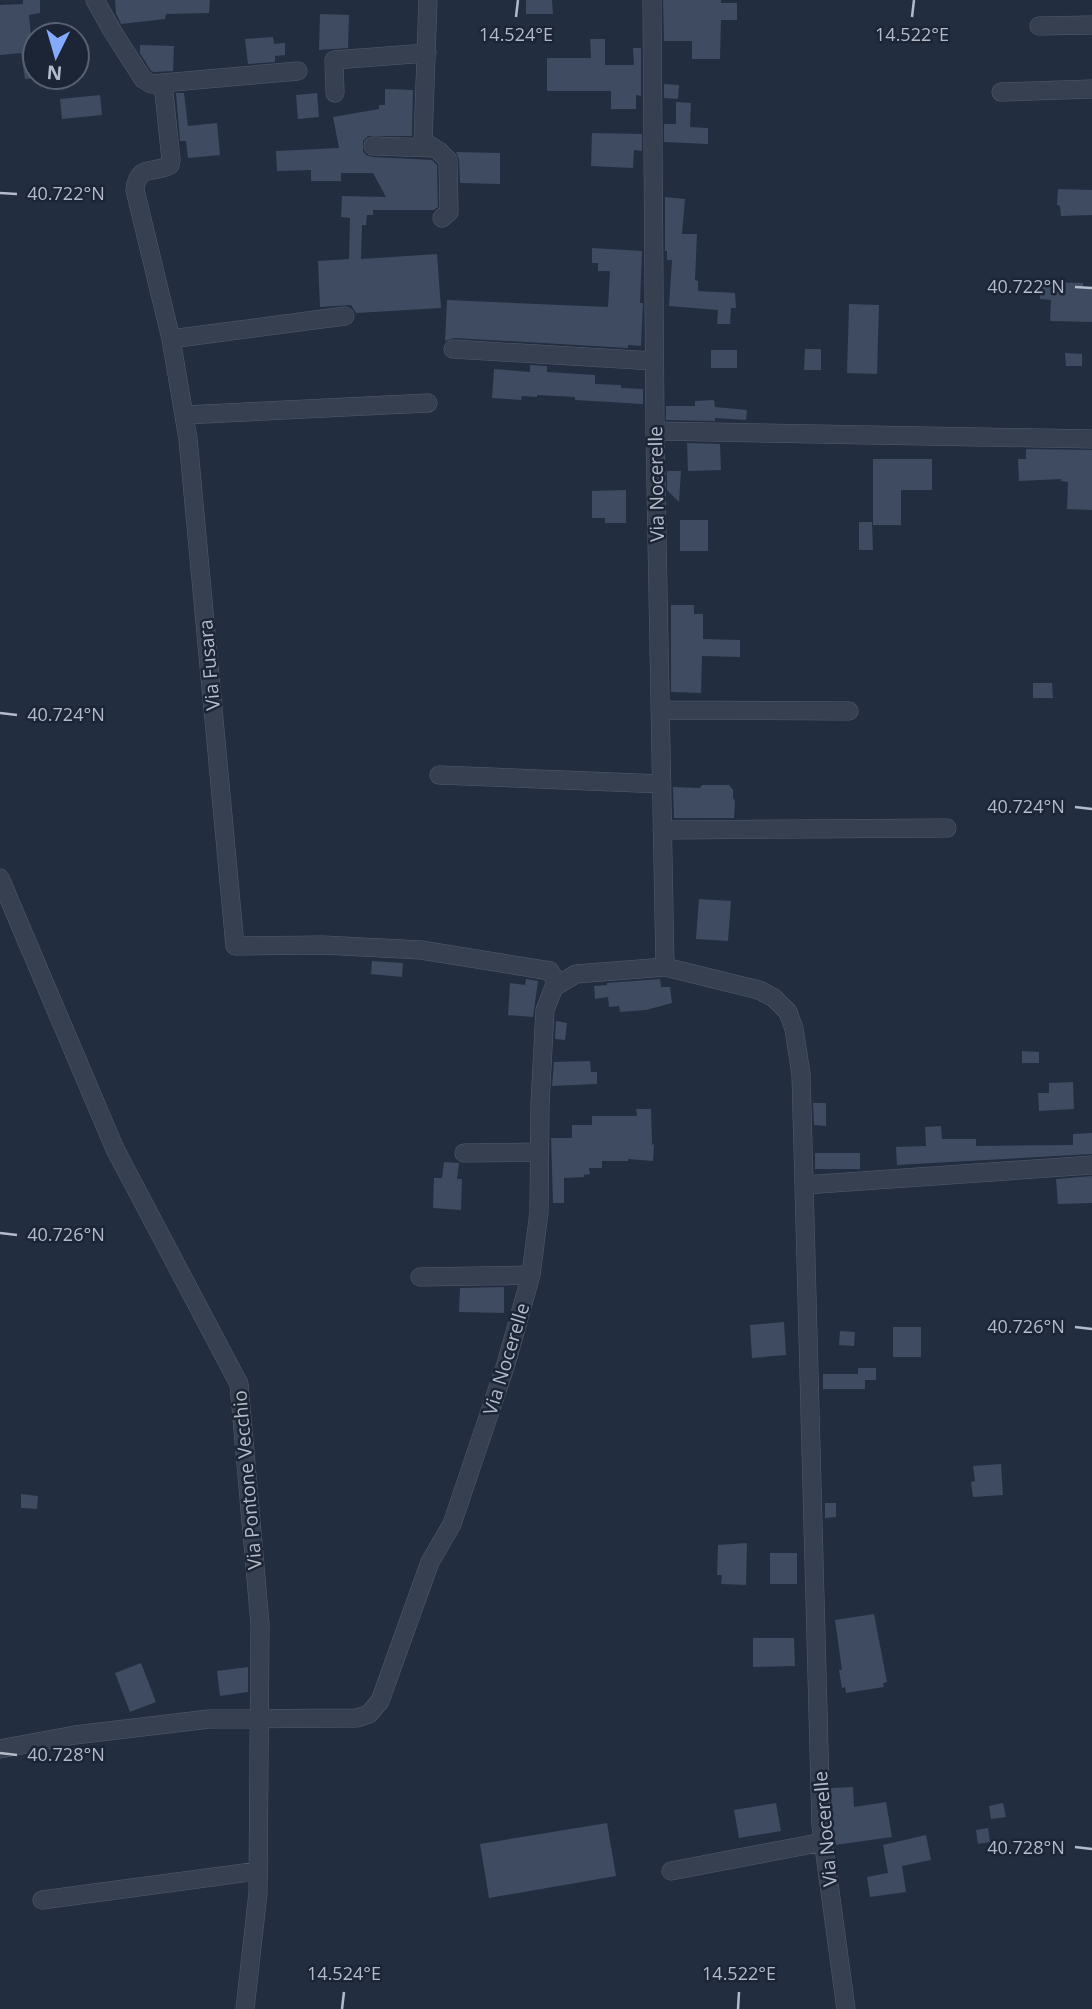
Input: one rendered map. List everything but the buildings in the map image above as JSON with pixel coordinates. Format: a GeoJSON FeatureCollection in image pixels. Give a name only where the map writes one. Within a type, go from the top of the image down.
{"type":"FeatureCollection","features":[{"type":"Feature","properties":{"kind":"street"},"geometry":{"type":"LineString","coordinates":[[95,0],[143,79],[151,84],[298,71]]}},
{"type":"Feature","properties":{"kind":"street"},"geometry":{"type":"LineString","coordinates":[[428,0],[423,141],[448,160],[449,212],[442,218]]}},
{"type":"Feature","properties":{"kind":"street","name":"Via Nocerelle"},"geometry":{"type":"LineString","coordinates":[[652,0],[654,360],[665,967]]}},
{"type":"Feature","properties":{"kind":"street"},"geometry":{"type":"LineString","coordinates":[[1040,26],[1092,25]]}},
{"type":"Feature","properties":{"kind":"street"},"geometry":{"type":"LineString","coordinates":[[335,93],[334,60],[427,53]]}},
{"type":"Feature","properties":{"kind":"street","name":"Via Fusara"},"geometry":{"type":"LineString","coordinates":[[163,83],[169,127],[170,165],[142,173],[136,178],[135,190],[171,339],[188,439],[235,946],[323,945],[421,950],[550,971],[558,984]]}},
{"type":"Feature","properties":{"kind":"street"},"geometry":{"type":"LineString","coordinates":[[1001,92],[1092,89]]}},
{"type":"Feature","properties":{"kind":"street"},"geometry":{"type":"LineString","coordinates":[[373,146],[434,148]]}},
{"type":"Feature","properties":{"kind":"street"},"geometry":{"type":"LineString","coordinates":[[171,339],[345,316]]}},
{"type":"Feature","properties":{"kind":"street"},"geometry":{"type":"LineString","coordinates":[[453,349],[654,360]]}},
{"type":"Feature","properties":{"kind":"street"},"geometry":{"type":"LineString","coordinates":[[184,415],[428,403]]}},
{"type":"Feature","properties":{"kind":"street"},"geometry":{"type":"LineString","coordinates":[[655,431],[1092,439]]}},
{"type":"Feature","properties":{"kind":"street"},"geometry":{"type":"LineString","coordinates":[[660,710],[849,711]]}},
{"type":"Feature","properties":{"kind":"street"},"geometry":{"type":"LineString","coordinates":[[439,775],[662,784]]}},
{"type":"Feature","properties":{"kind":"street"},"geometry":{"type":"LineString","coordinates":[[662,830],[947,828]]}},
{"type":"Feature","properties":{"kind":"street","name":"Via Pontone Vecchio"},"geometry":{"type":"LineString","coordinates":[[0,878],[115,1149],[239,1384],[260,1625],[258,1893],[245,2009]]}},
{"type":"Feature","properties":{"kind":"street","name":"Via Nocerelle"},"geometry":{"type":"LineString","coordinates":[[0,1749],[75,1735],[209,1718],[357,1718],[369,1714],[380,1701],[430,1562],[452,1524],[506,1364],[531,1275],[539,1212],[540,1104],[545,1010],[554,987],[576,974],[665,967],[759,990],[774,998],[788,1012],[794,1028],[801,1074],[823,1842],[846,2009]]}},
{"type":"Feature","properties":{"kind":"street"},"geometry":{"type":"LineString","coordinates":[[464,1153],[540,1152]]}},
{"type":"Feature","properties":{"kind":"street"},"geometry":{"type":"LineString","coordinates":[[804,1185],[1092,1166]]}},
{"type":"Feature","properties":{"kind":"street"},"geometry":{"type":"LineString","coordinates":[[420,1277],[531,1275]]}},
{"type":"Feature","properties":{"kind":"street"},"geometry":{"type":"LineString","coordinates":[[671,1871],[823,1842]]}},
{"type":"Feature","properties":{"kind":"street"},"geometry":{"type":"LineString","coordinates":[[42,1900],[258,1871]]}}]}
